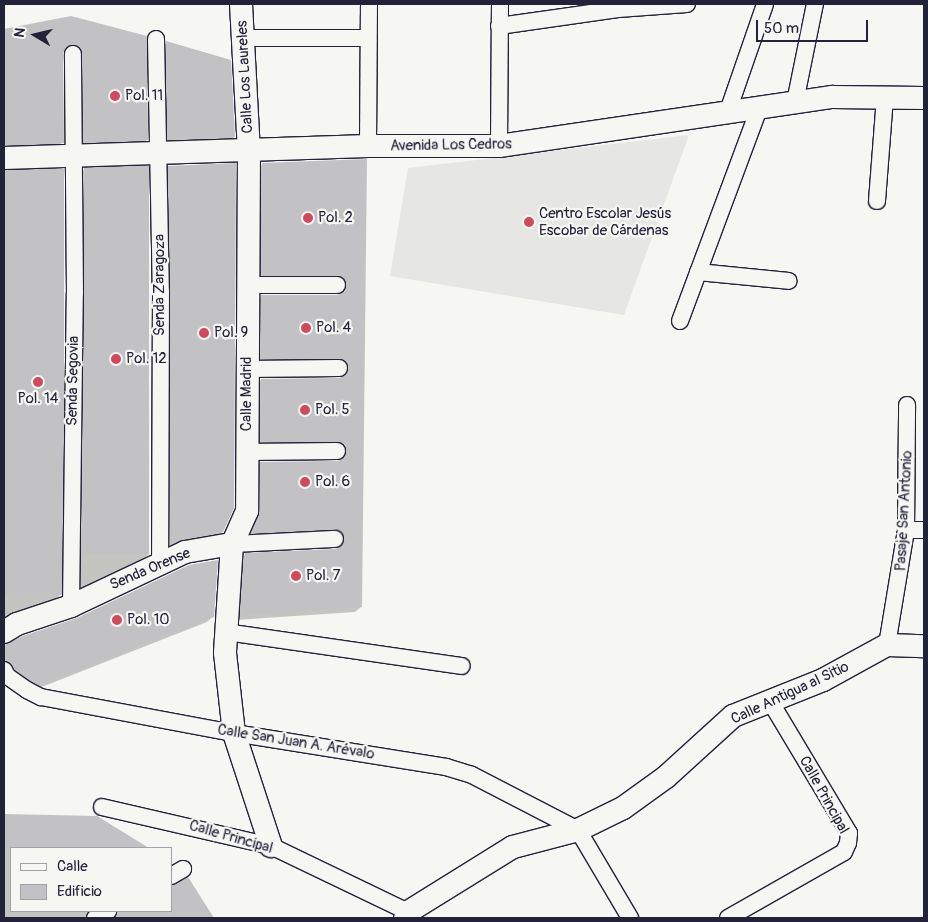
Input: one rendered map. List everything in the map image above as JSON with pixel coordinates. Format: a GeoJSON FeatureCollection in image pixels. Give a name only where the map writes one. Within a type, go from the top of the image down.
{"type":"FeatureCollection","features":[{"type":"Feature","properties":{"kind":"street","name":"Calle Los Laureles"},"geometry":{"type":"LineString","coordinates":[[241,4],[241,38],[249,151]]}},
{"type":"Feature","properties":{"kind":"street"},"geometry":{"type":"LineString","coordinates":[[368,146],[369,4]]}},
{"type":"Feature","properties":{"kind":"street"},"geometry":{"type":"LineString","coordinates":[[500,4],[500,146]]}},
{"type":"Feature","properties":{"kind":"street"},"geometry":{"type":"LineString","coordinates":[[499,26],[618,9],[687,4]]}},
{"type":"Feature","properties":{"kind":"street"},"geometry":{"type":"LineString","coordinates":[[727,114],[765,4]]}},
{"type":"Feature","properties":{"kind":"street"},"geometry":{"type":"LineString","coordinates":[[795,102],[815,4]]}},
{"type":"Feature","properties":{"kind":"street","name":"Senda Zaragoza"},"geometry":{"type":"LineString","coordinates":[[156,38],[159,154],[160,562]]}},
{"type":"Feature","properties":{"kind":"street"},"geometry":{"type":"LineString","coordinates":[[241,38],[368,38]]}},
{"type":"Feature","properties":{"kind":"street","name":"Senda Segovia"},"geometry":{"type":"LineString","coordinates":[[71,606],[73,54]]}},
{"type":"Feature","properties":{"kind":"street","name":"Avenida Los Cedros"},"geometry":{"type":"LineString","coordinates":[[4,158],[368,146],[500,146],[832,97],[924,98]]}},
{"type":"Feature","properties":{"kind":"street"},"geometry":{"type":"LineString","coordinates":[[876,201],[885,98]]}},
{"type":"Feature","properties":{"kind":"street"},"geometry":{"type":"LineString","coordinates":[[680,321],[759,109]]}},
{"type":"Feature","properties":{"kind":"street","name":"Calle Madrid"},"geometry":{"type":"LineString","coordinates":[[232,544],[248,511],[249,151]]}},
{"type":"Feature","properties":{"kind":"street"},"geometry":{"type":"LineString","coordinates":[[698,272],[789,281]]}},
{"type":"Feature","properties":{"kind":"street"},"geometry":{"type":"LineString","coordinates":[[249,285],[337,285]]}},
{"type":"Feature","properties":{"kind":"street"},"geometry":{"type":"LineString","coordinates":[[247,369],[339,368]]}},
{"type":"Feature","properties":{"kind":"street","name":"Pasaje San Antonio"},"geometry":{"type":"LineString","coordinates":[[887,645],[906,530],[916,435],[907,405]]}},
{"type":"Feature","properties":{"kind":"street"},"geometry":{"type":"LineString","coordinates":[[247,452],[337,451]]}},
{"type":"Feature","properties":{"kind":"street"},"geometry":{"type":"LineString","coordinates":[[906,530],[924,530]]}},
{"type":"Feature","properties":{"kind":"street","name":"Senda Orense"},"geometry":{"type":"LineString","coordinates":[[4,632],[17,624],[71,606],[160,562],[185,552],[232,544],[335,539]]}},
{"type":"Feature","properties":{"kind":"street"},"geometry":{"type":"LineString","coordinates":[[232,544],[226,632],[234,733],[271,846]]}},
{"type":"Feature","properties":{"kind":"street"},"geometry":{"type":"LineString","coordinates":[[226,632],[462,666]]}},
{"type":"Feature","properties":{"kind":"street"},"geometry":{"type":"LineString","coordinates":[[887,645],[924,646]]}},
{"type":"Feature","properties":{"kind":"street","name":"Calle Antigua al Sitio"},"geometry":{"type":"LineString","coordinates":[[407,915],[513,847],[578,830],[623,808],[666,776],[733,716],[823,680],[887,645]]}},
{"type":"Feature","properties":{"kind":"street","name":"Calle San Juan A. Arévalo"},"geometry":{"type":"LineString","coordinates":[[6,673],[41,697],[234,733],[446,767],[472,775],[578,830]]}},
{"type":"Feature","properties":{"kind":"street","name":"Calle Principal"},"geometry":{"type":"LineString","coordinates":[[728,918],[844,852],[848,843],[848,833],[770,701]]}},
{"type":"Feature","properties":{"kind":"street","name":"Calle Principal"},"geometry":{"type":"LineString","coordinates":[[102,807],[271,846],[407,915]]}},
{"type":"Feature","properties":{"kind":"street"},"geometry":{"type":"LineString","coordinates":[[578,830],[630,918]]}},
{"type":"Feature","properties":{"kind":"street"},"geometry":{"type":"LineString","coordinates":[[95,918],[106,912]]}},
{"type":"Feature","properties":{"kind":"shaded area","name":"Centro Escolar Jesús Escobar de Cárdenas"},"geometry":{"type":"Polygon","coordinates":[[[689,135],[624,315],[390,276],[408,168],[689,135]]]}},
{"type":"Feature","properties":{"kind":"building"},"geometry":{"type":"Polygon","coordinates":[[[71,16],[147,36],[148,140],[84,142],[83,54],[78,46],[72,44],[65,49],[63,54],[64,143],[4,145],[4,29],[71,16]]]}},
{"type":"Feature","properties":{"kind":"building"},"geometry":{"type":"Polygon","coordinates":[[[166,41],[231,60],[235,137],[168,139],[166,41]]]}},
{"type":"Feature","properties":{"kind":"building"},"geometry":{"type":"Polygon","coordinates":[[[367,159],[362,607],[241,615],[245,553],[335,549],[341,547],[345,539],[343,533],[335,529],[251,533],[260,511],[260,462],[337,461],[342,459],[347,451],[345,446],[337,441],[261,442],[261,379],[339,378],[344,376],[349,368],[347,363],[339,358],[261,359],[261,295],[337,295],[342,293],[347,285],[345,280],[337,275],[261,275],[262,163],[367,159]]]}},
{"type":"Feature","properties":{"kind":"building","name":"Pol. 9"},"geometry":{"type":"Polygon","coordinates":[[[236,163],[234,508],[223,532],[170,545],[168,166],[236,163]]]}},
{"type":"Feature","properties":{"kind":"building","name":"Pol. 12"},"geometry":{"type":"Polygon","coordinates":[[[84,166],[149,166],[149,554],[84,554],[84,166]]]}},
{"type":"Feature","properties":{"kind":"building","name":"Pol. 14"},"geometry":{"type":"Polygon","coordinates":[[[4,169],[64,169],[64,595],[4,595],[4,169]]]}},
{"type":"Feature","properties":{"kind":"building","name":"Pol. 10"},"geometry":{"type":"Polygon","coordinates":[[[218,560],[214,617],[40,685],[4,660],[4,645],[23,636],[77,618],[189,565],[218,560]]]}},
{"type":"Feature","properties":{"kind":"building"},"geometry":{"type":"Polygon","coordinates":[[[4,814],[97,816],[147,847],[10,847],[4,848],[4,814]]]}},
{"type":"Feature","properties":{"kind":"building"},"geometry":{"type":"Polygon","coordinates":[[[188,877],[214,918],[171,918],[172,885],[188,877]]]}},
{"type":"Feature","properties":{"kind":"place","name":"Pol. 11"},"geometry":{"type":"Point","coordinates":[115,96]}},
{"type":"Feature","properties":{"kind":"place","name":"Pol. 2"},"geometry":{"type":"Point","coordinates":[308,218]}},
{"type":"Feature","properties":{"kind":"place","name":"Centro Escolar Jesús Escobar de Cárdenas"},"geometry":{"type":"Point","coordinates":[529,222]}},
{"type":"Feature","properties":{"kind":"place","name":"Pol. 4"},"geometry":{"type":"Point","coordinates":[306,328]}},
{"type":"Feature","properties":{"kind":"place","name":"Pol. 9"},"geometry":{"type":"Point","coordinates":[204,333]}},
{"type":"Feature","properties":{"kind":"place","name":"Pol. 12"},"geometry":{"type":"Point","coordinates":[116,359]}},
{"type":"Feature","properties":{"kind":"place","name":"Pol. 14"},"geometry":{"type":"Point","coordinates":[38,382]}},
{"type":"Feature","properties":{"kind":"place","name":"Pol. 5"},"geometry":{"type":"Point","coordinates":[305,410]}},
{"type":"Feature","properties":{"kind":"place","name":"Pol. 6"},"geometry":{"type":"Point","coordinates":[305,482]}},
{"type":"Feature","properties":{"kind":"place","name":"Pol. 7"},"geometry":{"type":"Point","coordinates":[296,576]}},
{"type":"Feature","properties":{"kind":"place","name":"Pol. 10"},"geometry":{"type":"Point","coordinates":[117,620]}}]}
